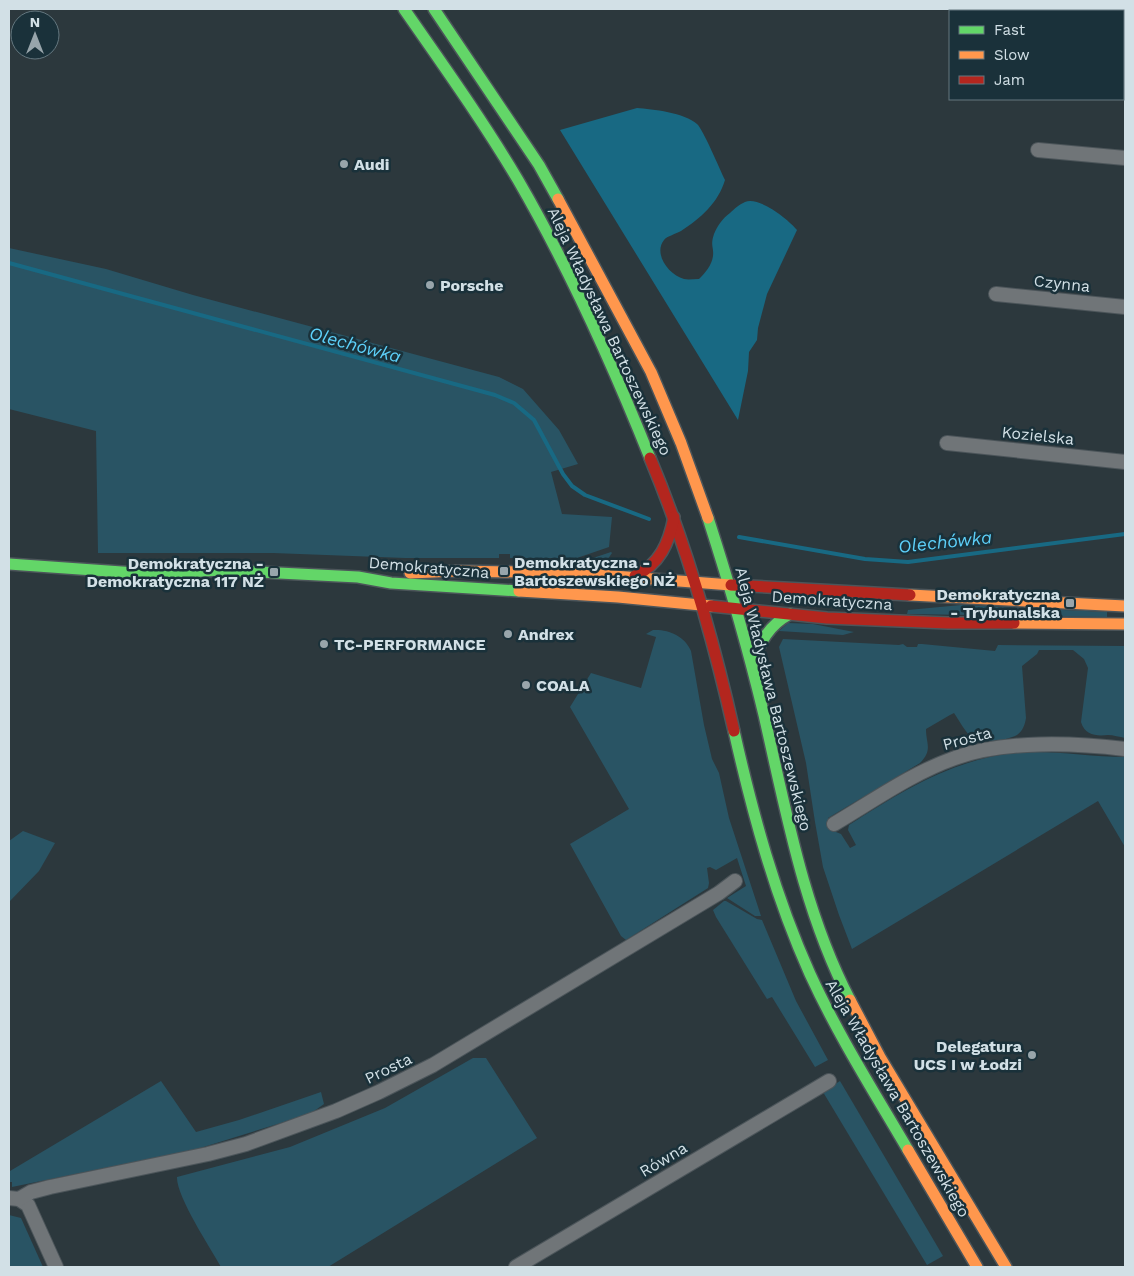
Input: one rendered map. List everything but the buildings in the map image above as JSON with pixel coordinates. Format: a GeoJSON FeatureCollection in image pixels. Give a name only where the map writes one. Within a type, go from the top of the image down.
{"type":"FeatureCollection","features":[{"type":"Feature","properties":{"kind":"main road","name":"Aleja Władysława Bartoszewskiego"},"geometry":{"type":"LineString","coordinates":[[404,9],[475,112],[517,178],[545,227],[625,395],[674,517],[702,604],[761,842],[790,928],[828,1013],[977,1267]]}},
{"type":"Feature","properties":{"kind":"main road","name":"Aleja Władysława Bartoszewskiego"},"geometry":{"type":"LineString","coordinates":[[434,9],[539,165],[579,235],[651,372],[681,443],[713,530],[730,585],[752,664],[792,841],[813,909],[832,960],[846,992],[880,1057],[1006,1267]]}},
{"type":"Feature","properties":{"kind":"main road"},"geometry":{"type":"LineString","coordinates":[[635,576],[648,570],[660,559],[669,540],[674,517]]}},
{"type":"Feature","properties":{"kind":"main road","name":"Demokratyczna"},"geometry":{"type":"LineString","coordinates":[[9,564],[150,574],[222,570],[358,577],[391,583],[618,597],[836,618],[948,623],[1125,624]]}},
{"type":"Feature","properties":{"kind":"main road","name":"Demokratyczna"},"geometry":{"type":"LineString","coordinates":[[358,577],[397,573],[456,571],[575,573],[635,576],[730,585],[1125,606]]}},
{"type":"Feature","properties":{"kind":"main road"},"geometry":{"type":"LineString","coordinates":[[752,664],[766,633],[777,621],[790,614]]}},
{"type":"Feature","properties":{"kind":"street"},"geometry":{"type":"LineString","coordinates":[[1038,150],[1125,158]]}},
{"type":"Feature","properties":{"kind":"street","name":"Czynna"},"geometry":{"type":"LineString","coordinates":[[996,294],[1125,308]]}},
{"type":"Feature","properties":{"kind":"street","name":"Kozielska"},"geometry":{"type":"LineString","coordinates":[[946,443],[1125,462]]}},
{"type":"Feature","properties":{"kind":"street","name":"Prosta"},"geometry":{"type":"LineString","coordinates":[[834,824],[934,766],[976,751],[997,747],[1038,745],[1101,746],[1125,749]]}},
{"type":"Feature","properties":{"kind":"street","name":"Prosta"},"geometry":{"type":"LineString","coordinates":[[14,1199],[50,1187],[208,1154],[246,1144],[336,1111],[380,1092],[433,1065],[496,1029],[724,890],[735,881]]}},
{"type":"Feature","properties":{"kind":"street","name":"Równa"},"geometry":{"type":"LineString","coordinates":[[516,1267],[829,1081]]}},
{"type":"Feature","properties":{"kind":"street"},"geometry":{"type":"LineString","coordinates":[[14,1199],[25,1202],[30,1208],[56,1267]]}},
{"type":"Feature","properties":{"kind":"shaded area"},"geometry":{"type":"Polygon","coordinates":[[[637,108],[677,114],[697,124],[725,180],[718,196],[708,209],[681,231],[667,237],[661,246],[660,251],[664,263],[678,277],[699,279],[711,263],[713,238],[719,225],[733,210],[745,202],[758,202],[773,210],[797,230],[767,294],[758,328],[757,340],[749,352],[748,371],[738,420],[560,130],[637,108]]]}},
{"type":"Feature","properties":{"kind":"shaded area"},"geometry":{"type":"Polygon","coordinates":[[[9,248],[106,269],[193,295],[499,377],[523,389],[559,430],[578,464],[551,472],[562,514],[612,517],[609,547],[577,558],[510,558],[510,554],[499,554],[499,558],[405,558],[273,553],[98,553],[96,431],[9,409],[9,248]]]}},
{"type":"Feature","properties":{"kind":"shaded area"},"geometry":{"type":"Polygon","coordinates":[[[611,552],[606,560],[598,565],[588,567],[567,567],[537,562],[578,563],[611,552]]]}},
{"type":"Feature","properties":{"kind":"shaded area"},"geometry":{"type":"Polygon","coordinates":[[[961,605],[1107,612],[1107,617],[907,614],[908,610],[961,605]]]}},
{"type":"Feature","properties":{"kind":"shaded area"},"geometry":{"type":"Polygon","coordinates":[[[788,623],[813,624],[854,632],[843,635],[779,631],[788,623]]]}},
{"type":"Feature","properties":{"kind":"shaded area"},"geometry":{"type":"Polygon","coordinates":[[[653,630],[675,634],[685,641],[691,651],[712,759],[719,773],[729,818],[761,916],[755,916],[727,898],[746,886],[737,858],[716,870],[710,867],[707,868],[708,888],[626,940],[621,936],[570,844],[629,809],[570,707],[591,673],[641,688],[656,637],[646,634],[653,630]]]}},
{"type":"Feature","properties":{"kind":"shaded area"},"geometry":{"type":"Polygon","coordinates":[[[783,639],[903,644],[907,647],[917,647],[918,644],[922,644],[995,651],[998,645],[1125,646],[1125,738],[1088,733],[1083,727],[1081,722],[1088,668],[1084,659],[1073,650],[1039,650],[1037,654],[1022,666],[1026,718],[1023,727],[1017,735],[1000,740],[986,741],[974,738],[968,734],[954,713],[926,729],[928,750],[920,763],[828,818],[836,832],[841,834],[850,848],[856,845],[848,830],[849,825],[914,786],[937,775],[984,758],[1034,752],[1125,757],[1125,847],[1098,801],[852,949],[823,867],[806,763],[779,647],[783,639]]]}},
{"type":"Feature","properties":{"kind":"shaded area"},"geometry":{"type":"Polygon","coordinates":[[[23,831],[55,843],[39,871],[9,902],[9,841],[23,831]]]}},
{"type":"Feature","properties":{"kind":"shaded area"},"geometry":{"type":"Polygon","coordinates":[[[724,901],[762,920],[796,1001],[828,1060],[815,1067],[772,997],[767,999],[716,917],[713,910],[724,901]]]}},
{"type":"Feature","properties":{"kind":"shaded area"},"geometry":{"type":"Polygon","coordinates":[[[473,1058],[486,1058],[537,1138],[328,1267],[221,1267],[202,1236],[182,1197],[177,1177],[290,1147],[385,1108],[473,1058]]]}},
{"type":"Feature","properties":{"kind":"shaded area"},"geometry":{"type":"Polygon","coordinates":[[[161,1081],[196,1132],[239,1120],[321,1092],[324,1104],[310,1114],[197,1149],[12,1187],[12,1182],[9,1182],[9,1170],[161,1081]]]}},
{"type":"Feature","properties":{"kind":"shaded area"},"geometry":{"type":"Polygon","coordinates":[[[840,1081],[943,1256],[927,1265],[823,1092],[840,1081]]]}},
{"type":"Feature","properties":{"kind":"shaded area"},"geometry":{"type":"Polygon","coordinates":[[[9,1215],[21,1218],[43,1267],[9,1267],[9,1215]]]}},
{"type":"Feature","properties":{"kind":"waterway","name":"Olechówka"},"geometry":{"type":"LineString","coordinates":[[9,263],[495,395],[514,403],[534,420],[563,474],[572,486],[585,495],[649,519]]}},
{"type":"Feature","properties":{"kind":"waterway","name":"Olechówka"},"geometry":{"type":"LineString","coordinates":[[739,537],[865,559],[908,562],[1125,534]]}},
{"type":"Feature","properties":{"kind":"traffic: fast"},"geometry":{"type":"LineString","coordinates":[[404,9],[491,136],[537,213],[589,316],[650,458]]}},
{"type":"Feature","properties":{"kind":"traffic: fast"},"geometry":{"type":"LineString","coordinates":[[434,9],[539,165],[558,199]]}},
{"type":"Feature","properties":{"kind":"traffic: fast"},"geometry":{"type":"LineString","coordinates":[[708,518],[731,591],[751,665],[808,896],[820,932],[850,1000]]}},
{"type":"Feature","properties":{"kind":"traffic: fast"},"geometry":{"type":"LineString","coordinates":[[9,564],[150,574],[222,570],[358,577],[391,583],[519,591]]}},
{"type":"Feature","properties":{"kind":"traffic: fast"},"geometry":{"type":"LineString","coordinates":[[752,664],[758,648],[766,635],[776,623],[790,614]]}},
{"type":"Feature","properties":{"kind":"traffic: fast"},"geometry":{"type":"LineString","coordinates":[[734,731],[766,855],[797,945],[832,1019],[908,1150]]}},
{"type":"Feature","properties":{"kind":"traffic: slow"},"geometry":{"type":"LineString","coordinates":[[558,199],[651,372],[681,443],[708,518]]}},
{"type":"Feature","properties":{"kind":"traffic: slow"},"geometry":{"type":"LineString","coordinates":[[410,573],[456,571],[575,573],[731,585]]}},
{"type":"Feature","properties":{"kind":"traffic: slow"},"geometry":{"type":"LineString","coordinates":[[519,591],[618,597],[711,606]]}},
{"type":"Feature","properties":{"kind":"traffic: slow"},"geometry":{"type":"LineString","coordinates":[[910,595],[1125,606]]}},
{"type":"Feature","properties":{"kind":"traffic: slow"},"geometry":{"type":"LineString","coordinates":[[1014,623],[1125,624]]}},
{"type":"Feature","properties":{"kind":"traffic: slow"},"geometry":{"type":"LineString","coordinates":[[850,1000],[880,1057],[1006,1267]]}},
{"type":"Feature","properties":{"kind":"traffic: slow"},"geometry":{"type":"LineString","coordinates":[[908,1150],[977,1267]]}},
{"type":"Feature","properties":{"kind":"traffic: jam"},"geometry":{"type":"LineString","coordinates":[[650,458],[676,525],[698,593],[734,731]]}},
{"type":"Feature","properties":{"kind":"traffic: jam"},"geometry":{"type":"LineString","coordinates":[[635,576],[651,565],[662,552],[674,517]]}},
{"type":"Feature","properties":{"kind":"traffic: jam"},"geometry":{"type":"LineString","coordinates":[[731,585],[910,595]]}},
{"type":"Feature","properties":{"kind":"traffic: jam"},"geometry":{"type":"LineString","coordinates":[[711,606],[827,618],[948,623],[1014,623]]}},
{"type":"Feature","properties":{"kind":"place","name":"Audi"},"geometry":{"type":"Point","coordinates":[344,164]}},
{"type":"Feature","properties":{"kind":"place","name":"Porsche"},"geometry":{"type":"Point","coordinates":[430,285]}},
{"type":"Feature","properties":{"kind":"place","name":"Demokratyczna - Bartoszewskiego NŻ"},"geometry":{"type":"Point","coordinates":[504,571]}},
{"type":"Feature","properties":{"kind":"place","name":"Demokratyczna - Demokratyczna 117 NŻ"},"geometry":{"type":"Point","coordinates":[274,572]}},
{"type":"Feature","properties":{"kind":"place","name":"Demokratyczna - Trybunalska"},"geometry":{"type":"Point","coordinates":[1070,603]}},
{"type":"Feature","properties":{"kind":"place","name":"Andrex"},"geometry":{"type":"Point","coordinates":[508,634]}},
{"type":"Feature","properties":{"kind":"place","name":"TC-PERFORMANCE"},"geometry":{"type":"Point","coordinates":[324,644]}},
{"type":"Feature","properties":{"kind":"place","name":"COALA"},"geometry":{"type":"Point","coordinates":[526,685]}},
{"type":"Feature","properties":{"kind":"place","name":"Delegatura UCS I w Łodzi"},"geometry":{"type":"Point","coordinates":[1032,1055]}}]}
